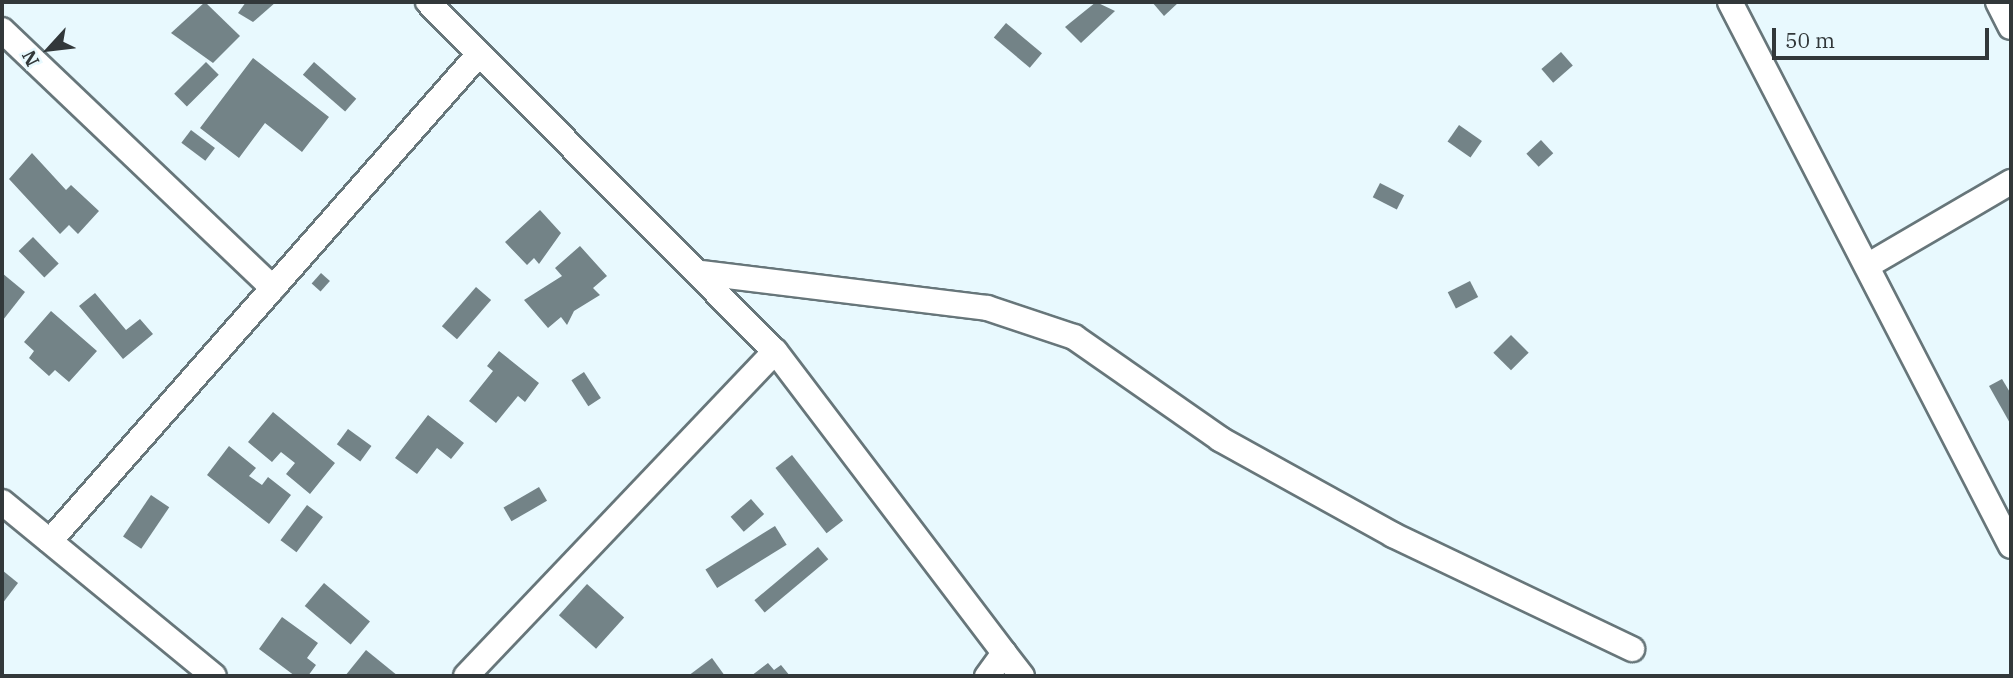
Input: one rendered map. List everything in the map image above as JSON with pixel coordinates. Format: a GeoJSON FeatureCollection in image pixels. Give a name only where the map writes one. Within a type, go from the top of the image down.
{"type":"FeatureCollection","features":[{"type":"Feature","properties":{"kind":"street"},"geometry":{"type":"LineString","coordinates":[[428,2],[703,273],[775,351],[1023,676]]}},
{"type":"Feature","properties":{"kind":"street"},"geometry":{"type":"LineString","coordinates":[[1730,2],[2011,546]]}},
{"type":"Feature","properties":{"kind":"street"},"geometry":{"type":"LineString","coordinates":[[1998,2],[2011,27]]}},
{"type":"Feature","properties":{"kind":"street"},"geometry":{"type":"LineString","coordinates":[[2,30],[273,288]]}},
{"type":"Feature","properties":{"kind":"street"},"geometry":{"type":"LineString","coordinates":[[50,541],[479,54]]}},
{"type":"Feature","properties":{"kind":"street"},"geometry":{"type":"LineString","coordinates":[[1867,266],[2011,182]]}},
{"type":"Feature","properties":{"kind":"street"},"geometry":{"type":"LineString","coordinates":[[703,273],[987,308],[1074,337],[1220,439],[1393,535],[1632,649]]}},
{"type":"Feature","properties":{"kind":"street"},"geometry":{"type":"LineString","coordinates":[[466,676],[775,351]]}},
{"type":"Feature","properties":{"kind":"street"},"geometry":{"type":"LineString","coordinates":[[2,502],[214,676]]}},
{"type":"Feature","properties":{"kind":"street"},"geometry":{"type":"LineString","coordinates":[[986,676],[1004,653]]}},
{"type":"Feature","properties":{"kind":"building"},"geometry":{"type":"Polygon","coordinates":[[[205,2],[240,36],[213,63],[171,33],[205,2]]]}},
{"type":"Feature","properties":{"kind":"building"},"geometry":{"type":"Polygon","coordinates":[[[246,2],[276,2],[253,22],[238,13],[246,2]]]}},
{"type":"Feature","properties":{"kind":"building"},"geometry":{"type":"Polygon","coordinates":[[[1096,2],[1115,11],[1081,43],[1065,27],[1096,2]]]}},
{"type":"Feature","properties":{"kind":"building"},"geometry":{"type":"Polygon","coordinates":[[[1152,2],[1179,2],[1164,16],[1152,2]]]}},
{"type":"Feature","properties":{"kind":"building"},"geometry":{"type":"Polygon","coordinates":[[[1006,23],[1042,53],[1030,68],[994,38],[1006,23]]]}},
{"type":"Feature","properties":{"kind":"building"},"geometry":{"type":"Polygon","coordinates":[[[1561,52],[1573,66],[1553,83],[1541,69],[1561,52]]]}},
{"type":"Feature","properties":{"kind":"building"},"geometry":{"type":"Polygon","coordinates":[[[253,58],[329,117],[302,152],[265,123],[239,158],[200,128],[253,58]]]}},
{"type":"Feature","properties":{"kind":"building"},"geometry":{"type":"Polygon","coordinates":[[[206,62],[219,75],[187,107],[174,94],[206,62]]]}},
{"type":"Feature","properties":{"kind":"building"},"geometry":{"type":"Polygon","coordinates":[[[314,62],[356,99],[345,112],[303,75],[314,62]]]}},
{"type":"Feature","properties":{"kind":"building"},"geometry":{"type":"Polygon","coordinates":[[[1459,125],[1482,141],[1470,157],[1448,141],[1459,125]]]}},
{"type":"Feature","properties":{"kind":"building"},"geometry":{"type":"Polygon","coordinates":[[[191,130],[215,148],[205,161],[181,143],[191,130]]]}},
{"type":"Feature","properties":{"kind":"building"},"geometry":{"type":"Polygon","coordinates":[[[1541,140],[1553,153],[1539,167],[1526,154],[1541,140]]]}},
{"type":"Feature","properties":{"kind":"building"},"geometry":{"type":"Polygon","coordinates":[[[32,153],[66,190],[71,185],[99,211],[78,234],[69,225],[60,234],[9,179],[32,153]]]}},
{"type":"Feature","properties":{"kind":"building"},"geometry":{"type":"Polygon","coordinates":[[[1380,183],[1404,195],[1397,210],[1373,197],[1380,183]]]}},
{"type":"Feature","properties":{"kind":"building"},"geometry":{"type":"Polygon","coordinates":[[[540,210],[561,233],[539,264],[534,258],[527,265],[505,242],[540,210]]]}},
{"type":"Feature","properties":{"kind":"building"},"geometry":{"type":"Polygon","coordinates":[[[33,237],[59,264],[44,278],[19,251],[33,237]]]}},
{"type":"Feature","properties":{"kind":"building"},"geometry":{"type":"Polygon","coordinates":[[[580,246],[607,276],[593,288],[600,295],[574,311],[567,325],[561,317],[548,328],[524,300],[562,276],[555,268],[580,246]]]}},
{"type":"Feature","properties":{"kind":"building"},"geometry":{"type":"Polygon","coordinates":[[[2,273],[25,292],[3,320],[2,318],[2,273]]]}},
{"type":"Feature","properties":{"kind":"building"},"geometry":{"type":"Polygon","coordinates":[[[321,273],[330,281],[321,291],[312,283],[321,273]]]}},
{"type":"Feature","properties":{"kind":"building"},"geometry":{"type":"Polygon","coordinates":[[[1470,281],[1478,297],[1456,308],[1448,292],[1470,281]]]}},
{"type":"Feature","properties":{"kind":"building"},"geometry":{"type":"Polygon","coordinates":[[[476,287],[491,300],[457,339],[442,326],[476,287]]]}},
{"type":"Feature","properties":{"kind":"building"},"geometry":{"type":"Polygon","coordinates":[[[95,293],[126,330],[140,319],[153,334],[123,359],[79,306],[95,293]]]}},
{"type":"Feature","properties":{"kind":"building"},"geometry":{"type":"Polygon","coordinates":[[[51,311],[97,351],[69,382],[55,370],[49,376],[29,358],[34,351],[24,342],[51,311]]]}},
{"type":"Feature","properties":{"kind":"building"},"geometry":{"type":"Polygon","coordinates":[[[1511,335],[1529,353],[1511,370],[1493,353],[1511,335]]]}},
{"type":"Feature","properties":{"kind":"building"},"geometry":{"type":"Polygon","coordinates":[[[499,351],[539,383],[525,402],[518,396],[496,423],[469,401],[493,371],[487,366],[499,351]]]}},
{"type":"Feature","properties":{"kind":"building"},"geometry":{"type":"Polygon","coordinates":[[[584,372],[601,398],[588,406],[571,380],[584,372]]]}},
{"type":"Feature","properties":{"kind":"building"},"geometry":{"type":"Polygon","coordinates":[[[2002,379],[2011,394],[2011,425],[1989,386],[2002,379]]]}},
{"type":"Feature","properties":{"kind":"building"},"geometry":{"type":"Polygon","coordinates":[[[273,412],[335,463],[310,494],[286,474],[295,463],[281,452],[272,462],[248,442],[273,412]]]}},
{"type":"Feature","properties":{"kind":"building"},"geometry":{"type":"Polygon","coordinates":[[[428,415],[464,443],[451,459],[437,448],[417,474],[395,458],[428,415]]]}},
{"type":"Feature","properties":{"kind":"building"},"geometry":{"type":"Polygon","coordinates":[[[348,429],[371,446],[360,461],[337,444],[348,429]]]}},
{"type":"Feature","properties":{"kind":"building"},"geometry":{"type":"Polygon","coordinates":[[[229,446],[256,468],[249,476],[262,485],[268,477],[291,495],[269,524],[207,475],[229,446]]]}},
{"type":"Feature","properties":{"kind":"building"},"geometry":{"type":"Polygon","coordinates":[[[792,455],[843,520],[827,533],[775,468],[792,455]]]}},
{"type":"Feature","properties":{"kind":"building"},"geometry":{"type":"Polygon","coordinates":[[[539,487],[547,501],[511,521],[503,508],[539,487]]]}},
{"type":"Feature","properties":{"kind":"building"},"geometry":{"type":"Polygon","coordinates":[[[151,495],[169,507],[141,549],[123,536],[151,495]]]}},
{"type":"Feature","properties":{"kind":"building"},"geometry":{"type":"Polygon","coordinates":[[[751,499],[764,514],[744,532],[731,517],[751,499]]]}},
{"type":"Feature","properties":{"kind":"building"},"geometry":{"type":"Polygon","coordinates":[[[307,505],[323,517],[296,552],[281,540],[307,505]]]}},
{"type":"Feature","properties":{"kind":"building"},"geometry":{"type":"Polygon","coordinates":[[[775,526],[787,545],[717,588],[705,569],[775,526]]]}},
{"type":"Feature","properties":{"kind":"building"},"geometry":{"type":"Polygon","coordinates":[[[818,547],[828,559],[765,613],[754,600],[818,547]]]}},
{"type":"Feature","properties":{"kind":"building"},"geometry":{"type":"Polygon","coordinates":[[[2,570],[18,583],[2,604],[2,570]]]}},
{"type":"Feature","properties":{"kind":"building"},"geometry":{"type":"Polygon","coordinates":[[[324,583],[370,622],[351,645],[305,606],[324,583]]]}},
{"type":"Feature","properties":{"kind":"building"},"geometry":{"type":"Polygon","coordinates":[[[587,584],[624,617],[596,649],[559,615],[587,584]]]}},
{"type":"Feature","properties":{"kind":"building"},"geometry":{"type":"Polygon","coordinates":[[[282,617],[318,643],[307,658],[316,665],[308,676],[295,676],[259,649],[282,617]]]}},
{"type":"Feature","properties":{"kind":"building"},"geometry":{"type":"Polygon","coordinates":[[[366,650],[398,676],[345,676],[366,650]]]}},
{"type":"Feature","properties":{"kind":"building"},"geometry":{"type":"Polygon","coordinates":[[[712,658],[725,676],[688,676],[712,658]]]}},
{"type":"Feature","properties":{"kind":"building"},"geometry":{"type":"Polygon","coordinates":[[[768,663],[774,670],[781,665],[790,676],[751,676],[768,663]]]}}]}
